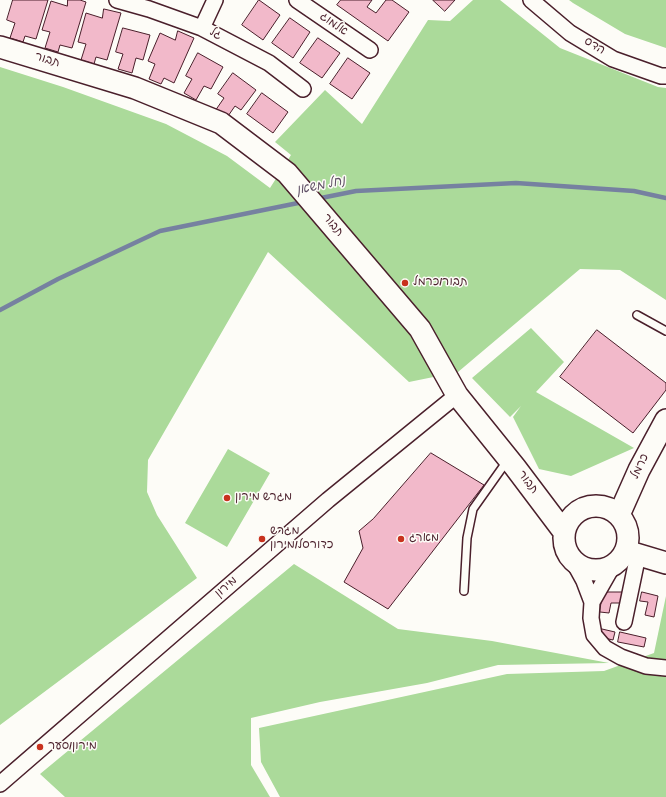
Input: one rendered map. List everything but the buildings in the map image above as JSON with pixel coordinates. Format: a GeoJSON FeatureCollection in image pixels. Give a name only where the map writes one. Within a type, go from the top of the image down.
{"type":"FeatureCollection","features":[{"type":"Feature","properties":{"kind":"street","name":"גל"},"geometry":{"type":"LineString","coordinates":[[117,0],[202,28],[269,63],[303,89]]}},
{"type":"Feature","properties":{"kind":"street"},"geometry":{"type":"LineString","coordinates":[[202,28],[215,0]]}},
{"type":"Feature","properties":{"kind":"street","name":"אלמוג"},"geometry":{"type":"LineString","coordinates":[[297,0],[370,50]]}},
{"type":"Feature","properties":{"kind":"street","name":"הדס"},"geometry":{"type":"LineString","coordinates":[[531,0],[570,33],[613,59],[661,76],[666,76]]}},
{"type":"Feature","properties":{"kind":"street","name":"תבור"},"geometry":{"type":"LineString","coordinates":[[0,47],[136,88],[221,123],[287,173],[420,329],[457,395],[508,458],[564,532]]}},
{"type":"Feature","properties":{"kind":"street","name":"מירון"},"geometry":{"type":"LineString","coordinates":[[0,784],[328,500],[457,395]]}},
{"type":"Feature","properties":{"kind":"street","name":"כרמל"},"geometry":{"type":"LineString","coordinates":[[619,515],[639,470],[666,420]]}},
{"type":"Feature","properties":{"kind":"street"},"geometry":{"type":"LineString","coordinates":[[624,622],[632,553],[628,542],[628,532],[625,523],[619,515],[611,509],[601,506],[591,506],[582,509],[574,515],[564,532],[564,542],[567,552],[584,581],[592,602],[591,618],[594,635],[605,648],[621,657],[646,666],[666,668]]}},
{"type":"Feature","properties":{"kind":"street"},"geometry":{"type":"LineString","coordinates":[[592,602],[612,567],[632,553],[666,562]]}},
{"type":"Feature","properties":{"kind":"street"},"geometry":{"type":"LineString","coordinates":[[573,561],[582,567],[592,570],[602,570],[612,567]]}},
{"type":"Feature","properties":{"kind":"lane"},"geometry":{"type":"LineString","coordinates":[[637,315],[666,331]]}},
{"type":"Feature","properties":{"kind":"lane"},"geometry":{"type":"LineString","coordinates":[[464,591],[467,538],[472,509],[508,458]]}},
{"type":"Feature","properties":{"kind":"green space"},"geometry":{"type":"Polygon","coordinates":[[[473,0],[500,0],[560,48],[658,87],[666,88],[666,300],[620,270],[580,269],[458,372],[409,382],[268,252],[148,460],[147,492],[157,515],[197,578],[0,725],[0,67],[63,87],[166,124],[227,156],[270,188],[291,155],[275,142],[325,90],[362,124],[428,20],[450,21],[473,0]]]}},
{"type":"Feature","properties":{"kind":"green space"},"geometry":{"type":"Polygon","coordinates":[[[569,0],[666,0],[666,48],[625,34],[569,0]]]}},
{"type":"Feature","properties":{"kind":"green space"},"geometry":{"type":"Polygon","coordinates":[[[531,328],[564,362],[536,392],[634,448],[571,476],[539,469],[513,417],[521,406],[510,417],[472,378],[531,328]]]}},
{"type":"Feature","properties":{"kind":"green space","name":"מגרש מירון"},"geometry":{"type":"Polygon","coordinates":[[[228,449],[270,473],[227,547],[185,523],[228,449]]]}},
{"type":"Feature","properties":{"kind":"green space"},"geometry":{"type":"Polygon","coordinates":[[[294,564],[398,629],[492,641],[609,663],[498,665],[427,683],[320,702],[251,718],[251,765],[270,797],[65,797],[40,774],[294,564]]]}},
{"type":"Feature","properties":{"kind":"green space"},"geometry":{"type":"Polygon","coordinates":[[[666,596],[666,797],[280,797],[261,762],[259,728],[507,674],[604,671],[654,653],[666,596]]]}},
{"type":"Feature","properties":{"kind":"waterway","name":"נחל משאן"},"geometry":{"type":"LineString","coordinates":[[316,199],[356,191],[516,183],[634,191],[666,198]]}},
{"type":"Feature","properties":{"kind":"waterway","name":"נחל משאן"},"geometry":{"type":"LineString","coordinates":[[0,310],[58,279],[160,231],[303,202]]}},
{"type":"Feature","properties":{"kind":"place","name":"תבור/כרמל"},"geometry":{"type":"Point","coordinates":[405,283]}},
{"type":"Feature","properties":{"kind":"place","name":"מגרש מירון"},"geometry":{"type":"Point","coordinates":[227,498]}},
{"type":"Feature","properties":{"kind":"place","name":"מגרש כדורסל/מירון"},"geometry":{"type":"Point","coordinates":[262,539]}},
{"type":"Feature","properties":{"kind":"place","name":"מארג"},"geometry":{"type":"Point","coordinates":[401,539]}},
{"type":"Feature","properties":{"kind":"place","name":"מירון/סער"},"geometry":{"type":"Point","coordinates":[40,747]}}]}
